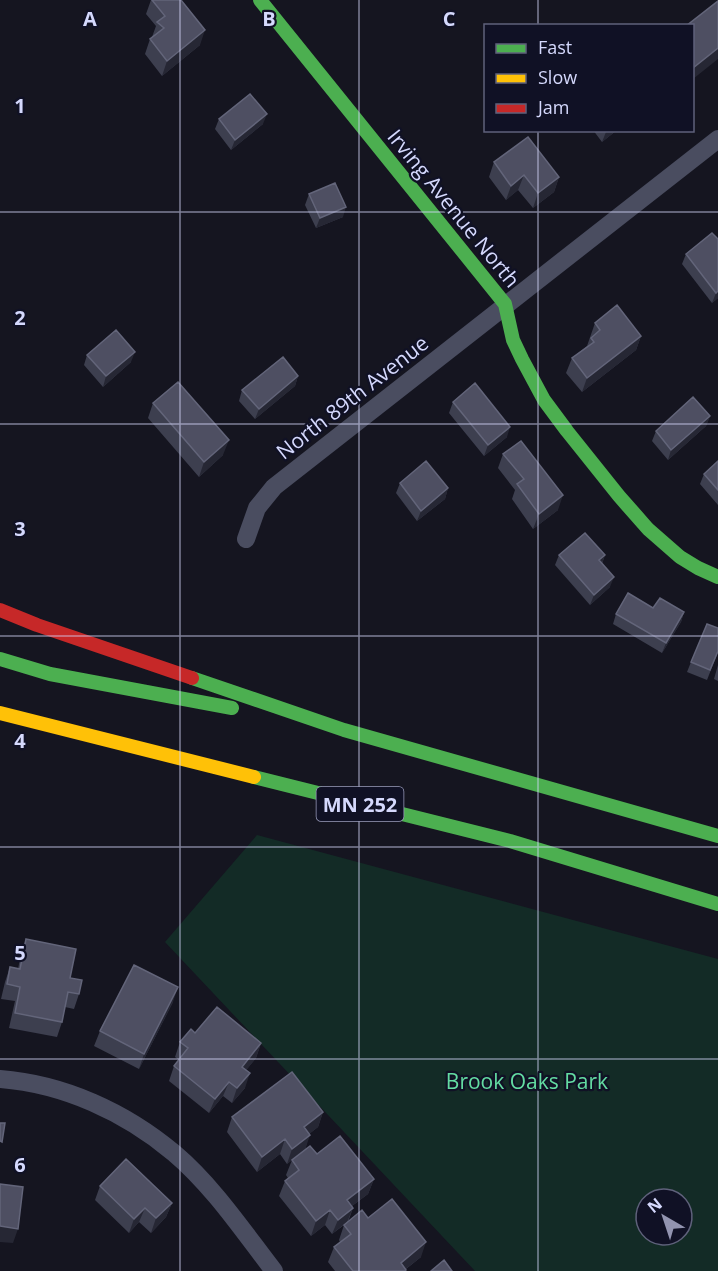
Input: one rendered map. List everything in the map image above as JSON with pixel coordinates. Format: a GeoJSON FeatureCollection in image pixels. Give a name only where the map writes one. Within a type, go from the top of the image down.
{"type":"FeatureCollection","features":[{"type":"Feature","properties":{"kind":"main road","name":"Irving Avenue North"},"geometry":{"type":"LineString","coordinates":[[260,0],[505,304],[514,341],[531,378],[557,418],[628,508],[654,536],[677,556],[718,578]]}},
{"type":"Feature","properties":{"kind":"main road"},"geometry":{"type":"LineString","coordinates":[[0,610],[37,625],[344,730],[718,836]]}},
{"type":"Feature","properties":{"kind":"main road"},"geometry":{"type":"LineString","coordinates":[[0,659],[50,674],[344,730]]}},
{"type":"Feature","properties":{"kind":"main road","name":"MN 252"},"geometry":{"type":"LineString","coordinates":[[0,713],[510,841],[718,904]]}},
{"type":"Feature","properties":{"kind":"street","name":"North 89th Avenue"},"geometry":{"type":"LineString","coordinates":[[246,539],[257,508],[274,487],[718,139]]}},
{"type":"Feature","properties":{"kind":"street"},"geometry":{"type":"LineString","coordinates":[[0,1079],[44,1086],[71,1094],[99,1106],[151,1135],[175,1154],[216,1196],[274,1271]]}},
{"type":"Feature","properties":{"kind":"green space","name":"Brook Oaks Park"},"geometry":{"type":"Polygon","coordinates":[[[257,835],[718,959],[718,1271],[475,1271],[165,942],[257,835]]]}},
{"type":"Feature","properties":{"kind":"building"},"geometry":{"type":"Polygon","coordinates":[[[152,0],[181,0],[205,30],[167,61],[150,39],[164,28],[157,22],[165,16],[152,0]]]}},
{"type":"Feature","properties":{"kind":"building"},"geometry":{"type":"Polygon","coordinates":[[[718,1],[718,48],[694,67],[694,24],[689,24],[718,1]]]}},
{"type":"Feature","properties":{"kind":"building"},"geometry":{"type":"Polygon","coordinates":[[[250,94],[267,114],[235,140],[219,119],[250,94]]]}},
{"type":"Feature","properties":{"kind":"building"},"geometry":{"type":"Polygon","coordinates":[[[528,137],[559,177],[538,193],[524,175],[511,186],[494,162],[528,137]]]}},
{"type":"Feature","properties":{"kind":"building"},"geometry":{"type":"Polygon","coordinates":[[[335,183],[346,207],[320,218],[309,194],[335,183]]]}},
{"type":"Feature","properties":{"kind":"building"},"geometry":{"type":"Polygon","coordinates":[[[712,233],[718,239],[718,291],[716,293],[686,254],[712,233]]]}},
{"type":"Feature","properties":{"kind":"building"},"geometry":{"type":"Polygon","coordinates":[[[617,305],[641,336],[587,378],[572,358],[594,342],[591,338],[600,330],[595,323],[617,305]]]}},
{"type":"Feature","properties":{"kind":"building"},"geometry":{"type":"Polygon","coordinates":[[[116,330],[135,352],[106,376],[87,355],[116,330]]]}},
{"type":"Feature","properties":{"kind":"building"},"geometry":{"type":"Polygon","coordinates":[[[283,357],[298,376],[259,409],[242,390],[283,357]]]}},
{"type":"Feature","properties":{"kind":"building"},"geometry":{"type":"Polygon","coordinates":[[[178,382],[229,440],[204,462],[153,403],[178,382]]]}},
{"type":"Feature","properties":{"kind":"building"},"geometry":{"type":"Polygon","coordinates":[[[475,383],[510,427],[488,445],[453,402],[475,383]]]}},
{"type":"Feature","properties":{"kind":"building"},"geometry":{"type":"Polygon","coordinates":[[[693,397],[710,416],[671,450],[656,431],[693,397]]]}},
{"type":"Feature","properties":{"kind":"building"},"geometry":{"type":"Polygon","coordinates":[[[521,441],[563,495],[539,514],[517,484],[524,479],[503,454],[521,441]]]}},
{"type":"Feature","properties":{"kind":"building"},"geometry":{"type":"Polygon","coordinates":[[[426,461],[448,488],[421,511],[400,483],[426,461]]]}},
{"type":"Feature","properties":{"kind":"building"},"geometry":{"type":"Polygon","coordinates":[[[718,461],[718,490],[704,474],[718,461]]]}},
{"type":"Feature","properties":{"kind":"building"},"geometry":{"type":"Polygon","coordinates":[[[585,533],[605,555],[599,560],[614,577],[594,595],[559,555],[585,533]]]}},
{"type":"Feature","properties":{"kind":"building"},"geometry":{"type":"Polygon","coordinates":[[[628,593],[653,608],[660,598],[684,612],[666,643],[616,614],[628,593]]]}},
{"type":"Feature","properties":{"kind":"building"},"geometry":{"type":"Polygon","coordinates":[[[707,624],[718,628],[718,651],[710,670],[691,662],[707,624]]]}},
{"type":"Feature","properties":{"kind":"building"},"geometry":{"type":"Polygon","coordinates":[[[26,939],[76,949],[70,978],[82,980],[79,994],[68,992],[62,1022],[15,1013],[20,987],[7,984],[10,967],[20,969],[26,939]]]}},
{"type":"Feature","properties":{"kind":"building"},"geometry":{"type":"Polygon","coordinates":[[[134,965],[178,987],[144,1054],[100,1031],[134,965]]]}},
{"type":"Feature","properties":{"kind":"building"},"geometry":{"type":"Polygon","coordinates":[[[217,1007],[261,1043],[242,1067],[250,1073],[237,1088],[229,1082],[215,1099],[174,1066],[188,1048],[180,1042],[191,1029],[195,1033],[217,1007]]]}},
{"type":"Feature","properties":{"kind":"building"},"geometry":{"type":"Polygon","coordinates":[[[292,1072],[323,1112],[304,1127],[310,1135],[292,1149],[285,1139],[262,1157],[232,1117],[292,1072]]]}},
{"type":"Feature","properties":{"kind":"building"},"geometry":{"type":"Polygon","coordinates":[[[0,1123],[5,1123],[2,1142],[0,1141],[0,1123]]]}},
{"type":"Feature","properties":{"kind":"building"},"geometry":{"type":"Polygon","coordinates":[[[340,1136],[374,1179],[347,1200],[353,1208],[338,1220],[330,1210],[316,1221],[285,1181],[299,1170],[292,1160],[310,1146],[317,1154],[340,1136]]]}},
{"type":"Feature","properties":{"kind":"building"},"geometry":{"type":"Polygon","coordinates":[[[126,1159],[172,1203],[156,1218],[145,1208],[134,1219],[100,1186],[126,1159]]]}},
{"type":"Feature","properties":{"kind":"building"},"geometry":{"type":"Polygon","coordinates":[[[0,1184],[23,1187],[18,1229],[0,1226],[0,1184]]]}},
{"type":"Feature","properties":{"kind":"building"},"geometry":{"type":"Polygon","coordinates":[[[392,1199],[426,1242],[401,1263],[405,1271],[353,1271],[334,1247],[351,1234],[344,1225],[362,1210],[368,1218],[392,1199]]]}},
{"type":"Feature","properties":{"kind":"building"},"geometry":{"type":"Polygon","coordinates":[[[444,1260],[452,1271],[431,1271],[444,1260]]]}},
{"type":"Feature","properties":{"kind":"traffic: fast"},"geometry":{"type":"LineString","coordinates":[[260,0],[505,304],[513,340],[522,359],[544,400],[567,431],[648,529],[680,557],[718,577]]}},
{"type":"Feature","properties":{"kind":"traffic: fast"},"geometry":{"type":"LineString","coordinates":[[0,659],[50,674],[232,708]]}},
{"type":"Feature","properties":{"kind":"traffic: fast"},"geometry":{"type":"LineString","coordinates":[[192,678],[344,730],[718,836]]}},
{"type":"Feature","properties":{"kind":"traffic: fast"},"geometry":{"type":"LineString","coordinates":[[254,777],[510,841],[718,904]]}},
{"type":"Feature","properties":{"kind":"traffic: slow"},"geometry":{"type":"LineString","coordinates":[[0,713],[254,777]]}},
{"type":"Feature","properties":{"kind":"traffic: jam"},"geometry":{"type":"LineString","coordinates":[[0,610],[192,678]]}}]}
